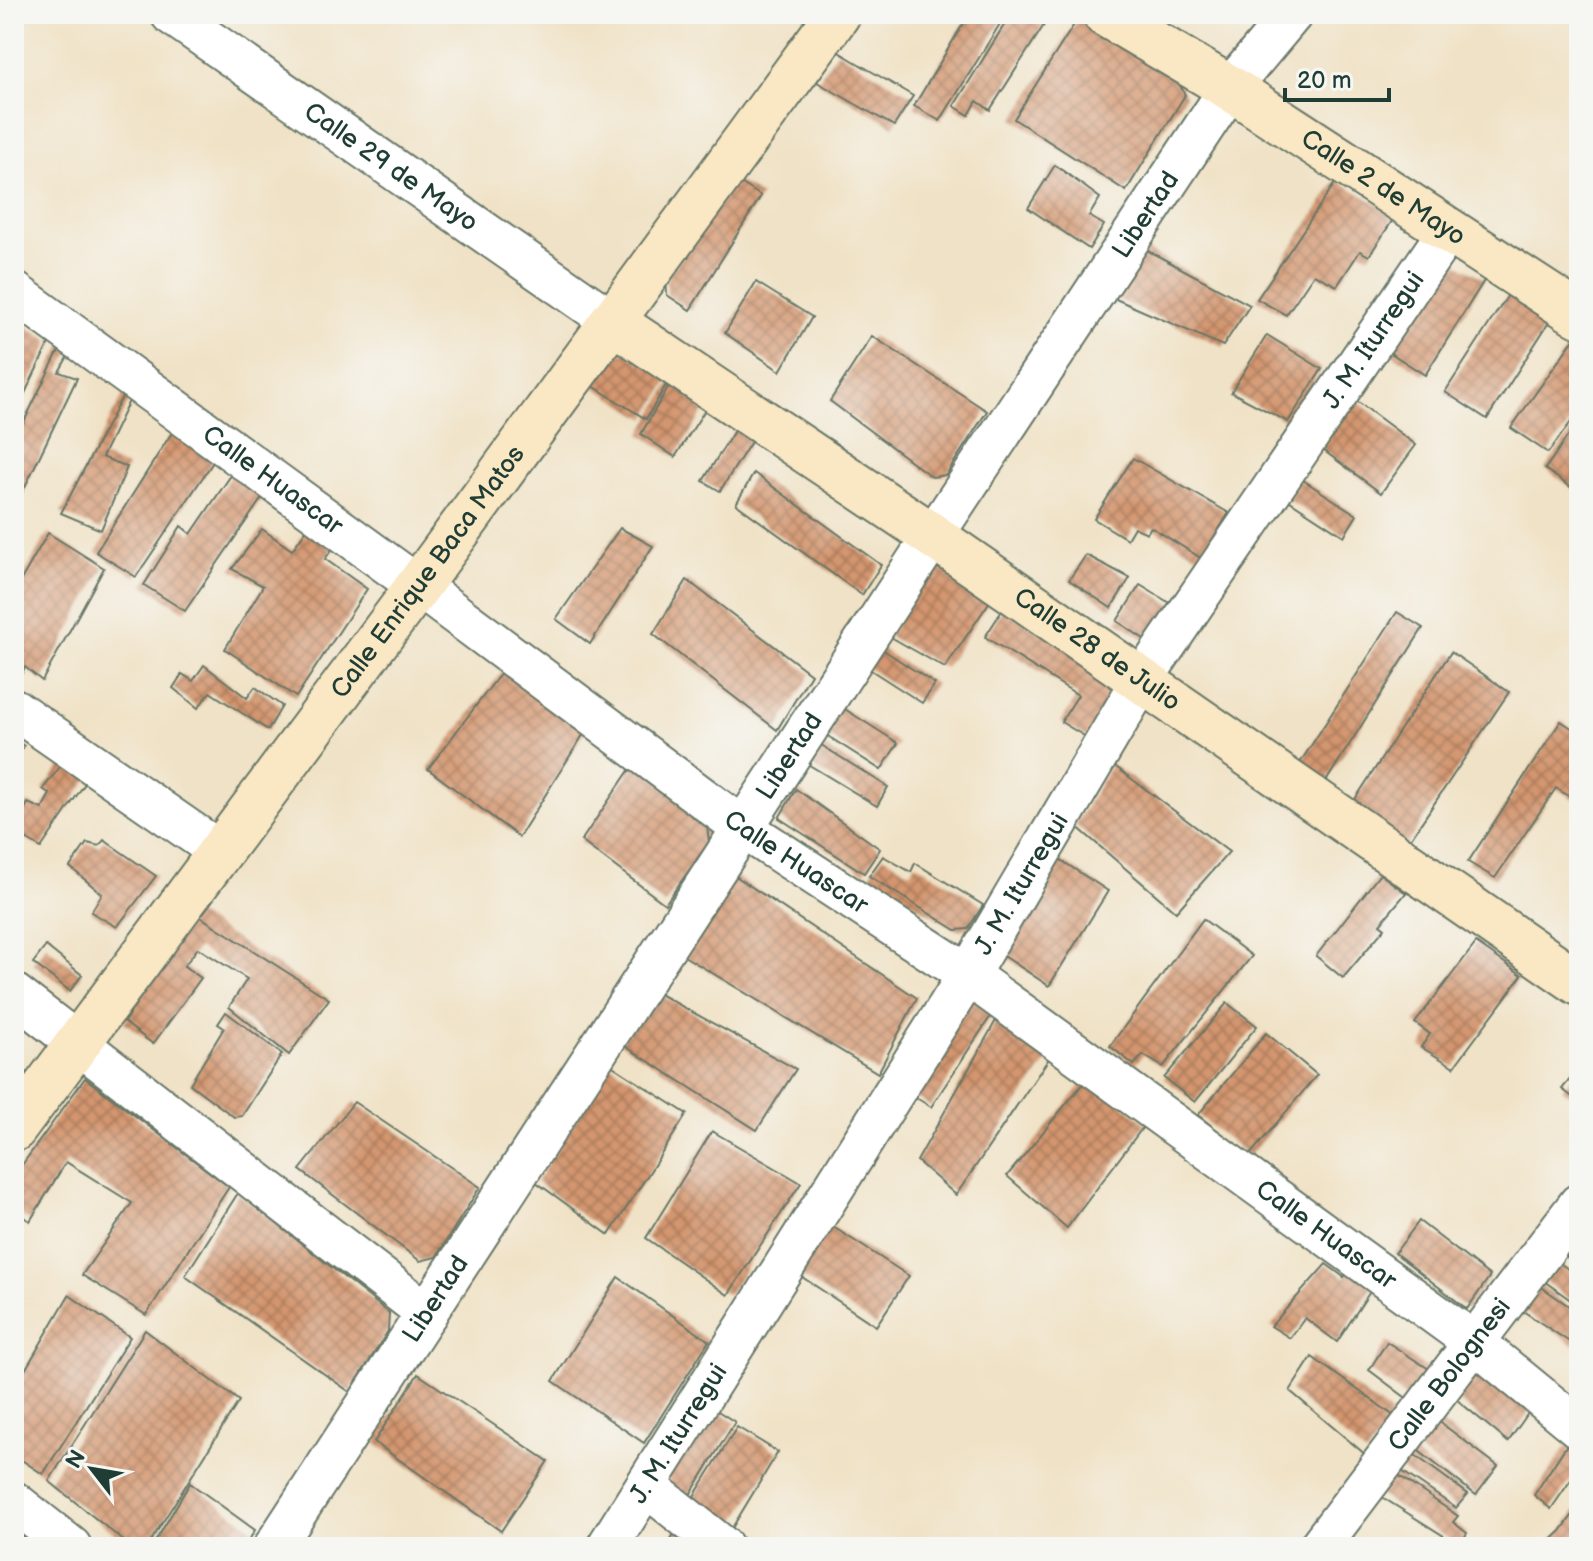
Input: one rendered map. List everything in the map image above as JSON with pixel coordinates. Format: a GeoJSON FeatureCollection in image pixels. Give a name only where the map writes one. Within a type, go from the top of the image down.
{"type":"FeatureCollection","features":[{"type":"Feature","properties":{"kind":"street","name":"Calle 29 de Mayo"},"geometry":{"type":"LineString","coordinates":[[171,14],[612,321]]}},
{"type":"Feature","properties":{"kind":"street","name":"Calle Enrique Baca Matos"},"geometry":{"type":"LineString","coordinates":[[14,1129],[838,14]]}},
{"type":"Feature","properties":{"kind":"street","name":"Calle 2 de Mayo"},"geometry":{"type":"LineString","coordinates":[[1105,14],[1230,88],[1579,315]]}},
{"type":"Feature","properties":{"kind":"street","name":"Libertad"},"geometry":{"type":"LineString","coordinates":[[274,1547],[933,536],[1230,88],[1292,14]]}},
{"type":"Feature","properties":{"kind":"street","name":"J. M. Iturregui"},"geometry":{"type":"LineString","coordinates":[[607,1547],[968,975],[1142,680],[1448,231]]}},
{"type":"Feature","properties":{"kind":"street","name":"Calle Huascar"},"geometry":{"type":"LineString","coordinates":[[14,292],[418,586],[743,828],[968,975],[1475,1343],[1579,1428]]}},
{"type":"Feature","properties":{"kind":"street","name":"Calle 28 de Julio"},"geometry":{"type":"LineString","coordinates":[[612,321],[933,536],[1579,983]]}},
{"type":"Feature","properties":{"kind":"street"},"geometry":{"type":"LineString","coordinates":[[14,709],[219,851]]}},
{"type":"Feature","properties":{"kind":"street"},"geometry":{"type":"LineString","coordinates":[[14,994],[427,1313]]}},
{"type":"Feature","properties":{"kind":"street","name":"Calle Bolognesi"},"geometry":{"type":"LineString","coordinates":[[1319,1547],[1579,1204]]}},
{"type":"Feature","properties":{"kind":"street"},"geometry":{"type":"LineString","coordinates":[[646,1486],[723,1547]]}},
{"type":"Feature","properties":{"kind":"street"},"geometry":{"type":"LineString","coordinates":[[14,1502],[71,1547]]}},
{"type":"Feature","properties":{"kind":"building"},"geometry":{"type":"Polygon","coordinates":[[[969,14],[1006,14],[940,121],[914,106],[969,14]]]}},
{"type":"Feature","properties":{"kind":"building"},"geometry":{"type":"Polygon","coordinates":[[[1011,14],[1051,14],[990,110],[977,101],[969,115],[954,106],[1011,14]]]}},
{"type":"Feature","properties":{"kind":"building"},"geometry":{"type":"Polygon","coordinates":[[[1080,15],[1174,73],[1185,95],[1126,191],[1014,119],[1080,15]]]}},
{"type":"Feature","properties":{"kind":"building"},"geometry":{"type":"Polygon","coordinates":[[[837,51],[913,96],[894,126],[817,82],[837,51]]]}},
{"type":"Feature","properties":{"kind":"building"},"geometry":{"type":"Polygon","coordinates":[[[1055,165],[1100,198],[1089,216],[1104,225],[1089,249],[1028,208],[1055,165]]]}},
{"type":"Feature","properties":{"kind":"building"},"geometry":{"type":"Polygon","coordinates":[[[736,180],[761,196],[690,310],[667,295],[666,279],[736,180]]]}},
{"type":"Feature","properties":{"kind":"building"},"geometry":{"type":"Polygon","coordinates":[[[1337,180],[1396,215],[1369,256],[1360,251],[1337,286],[1314,274],[1286,315],[1257,299],[1337,180]]]}},
{"type":"Feature","properties":{"kind":"building"},"geometry":{"type":"Polygon","coordinates":[[[1143,248],[1250,305],[1223,346],[1111,297],[1143,248]]]}},
{"type":"Feature","properties":{"kind":"building"},"geometry":{"type":"Polygon","coordinates":[[[1452,260],[1485,279],[1425,375],[1386,350],[1452,260]]]}},
{"type":"Feature","properties":{"kind":"building"},"geometry":{"type":"Polygon","coordinates":[[[756,282],[812,317],[780,371],[725,333],[756,282]]]}},
{"type":"Feature","properties":{"kind":"building"},"geometry":{"type":"Polygon","coordinates":[[[1508,295],[1529,308],[1553,316],[1487,419],[1445,392],[1508,295]]]}},
{"type":"Feature","properties":{"kind":"building"},"geometry":{"type":"Polygon","coordinates":[[[20,322],[50,341],[14,416],[14,335],[20,322]]]}},
{"type":"Feature","properties":{"kind":"building"},"geometry":{"type":"Polygon","coordinates":[[[1267,335],[1322,369],[1288,422],[1231,392],[1267,335]]]}},
{"type":"Feature","properties":{"kind":"building"},"geometry":{"type":"Polygon","coordinates":[[[872,336],[987,411],[946,475],[932,477],[830,401],[872,336]]]}},
{"type":"Feature","properties":{"kind":"building"},"geometry":{"type":"Polygon","coordinates":[[[1574,339],[1579,343],[1579,411],[1548,453],[1511,428],[1574,339]]]}},
{"type":"Feature","properties":{"kind":"building"},"geometry":{"type":"Polygon","coordinates":[[[63,342],[73,347],[59,372],[77,378],[23,491],[14,486],[14,442],[63,342]]]}},
{"type":"Feature","properties":{"kind":"building"},"geometry":{"type":"Polygon","coordinates":[[[625,352],[669,380],[646,419],[593,386],[611,356],[625,352]]]}},
{"type":"Feature","properties":{"kind":"building"},"geometry":{"type":"Polygon","coordinates":[[[671,382],[708,405],[675,457],[641,434],[671,382]]]}},
{"type":"Feature","properties":{"kind":"building"},"geometry":{"type":"Polygon","coordinates":[[[123,395],[130,399],[102,457],[127,467],[101,530],[61,513],[123,395]]]}},
{"type":"Feature","properties":{"kind":"building"},"geometry":{"type":"Polygon","coordinates":[[[1354,399],[1416,445],[1381,493],[1319,447],[1354,399]]]}},
{"type":"Feature","properties":{"kind":"building"},"geometry":{"type":"Polygon","coordinates":[[[1579,420],[1579,493],[1545,469],[1579,420]]]}},
{"type":"Feature","properties":{"kind":"building"},"geometry":{"type":"Polygon","coordinates":[[[178,423],[221,450],[136,577],[96,552],[178,423]]]}},
{"type":"Feature","properties":{"kind":"building"},"geometry":{"type":"Polygon","coordinates":[[[737,426],[754,437],[720,491],[703,481],[737,426]]]}},
{"type":"Feature","properties":{"kind":"building"},"geometry":{"type":"Polygon","coordinates":[[[1133,458],[1229,513],[1201,558],[1151,527],[1147,533],[1134,527],[1127,539],[1094,519],[1133,458]]]}},
{"type":"Feature","properties":{"kind":"building"},"geometry":{"type":"Polygon","coordinates":[[[236,468],[268,489],[185,611],[144,585],[181,526],[191,534],[236,468]]]}},
{"type":"Feature","properties":{"kind":"building"},"geometry":{"type":"Polygon","coordinates":[[[754,473],[881,565],[862,595],[736,504],[754,473]]]}},
{"type":"Feature","properties":{"kind":"building"},"geometry":{"type":"Polygon","coordinates":[[[1300,478],[1357,515],[1344,536],[1287,499],[1300,478]]]}},
{"type":"Feature","properties":{"kind":"building"},"geometry":{"type":"Polygon","coordinates":[[[312,522],[338,541],[325,559],[367,589],[296,697],[225,649],[263,586],[232,569],[262,529],[292,550],[312,522]]]}},
{"type":"Feature","properties":{"kind":"building"},"geometry":{"type":"Polygon","coordinates":[[[620,528],[653,546],[590,644],[556,619],[620,528]]]}},
{"type":"Feature","properties":{"kind":"building"},"geometry":{"type":"Polygon","coordinates":[[[48,533],[104,568],[42,681],[25,667],[20,677],[14,673],[14,592],[48,533]]]}},
{"type":"Feature","properties":{"kind":"building"},"geometry":{"type":"Polygon","coordinates":[[[1086,555],[1130,578],[1111,608],[1069,580],[1086,555]]]}},
{"type":"Feature","properties":{"kind":"building"},"geometry":{"type":"Polygon","coordinates":[[[930,568],[950,569],[994,595],[945,668],[889,636],[930,568]]]}},
{"type":"Feature","properties":{"kind":"building"},"geometry":{"type":"Polygon","coordinates":[[[687,580],[811,674],[777,730],[653,634],[687,580]]]}},
{"type":"Feature","properties":{"kind":"building"},"geometry":{"type":"Polygon","coordinates":[[[1140,585],[1173,605],[1150,643],[1117,621],[1140,585]]]}},
{"type":"Feature","properties":{"kind":"building"},"geometry":{"type":"Polygon","coordinates":[[[1003,609],[1107,672],[1114,691],[1086,737],[1061,722],[1078,695],[985,637],[1003,609]]]}},
{"type":"Feature","properties":{"kind":"building"},"geometry":{"type":"Polygon","coordinates":[[[1397,612],[1423,628],[1325,783],[1298,766],[1397,612]]]}},
{"type":"Feature","properties":{"kind":"building"},"geometry":{"type":"Polygon","coordinates":[[[876,645],[935,684],[922,703],[863,665],[876,645]]]}},
{"type":"Feature","properties":{"kind":"building"},"geometry":{"type":"Polygon","coordinates":[[[1451,652],[1509,692],[1407,844],[1350,807],[1451,652]]]}},
{"type":"Feature","properties":{"kind":"building"},"geometry":{"type":"Polygon","coordinates":[[[204,665],[247,698],[255,687],[282,706],[268,730],[210,692],[198,708],[173,688],[182,674],[193,681],[204,665]]]}},
{"type":"Feature","properties":{"kind":"building"},"geometry":{"type":"Polygon","coordinates":[[[503,670],[588,727],[519,837],[428,769],[503,670]]]}},
{"type":"Feature","properties":{"kind":"building"},"geometry":{"type":"Polygon","coordinates":[[[840,706],[898,743],[881,770],[823,733],[840,706]]]}},
{"type":"Feature","properties":{"kind":"building"},"geometry":{"type":"Polygon","coordinates":[[[1561,721],[1579,733],[1579,803],[1556,788],[1495,878],[1468,862],[1561,721]]]}},
{"type":"Feature","properties":{"kind":"building"},"geometry":{"type":"Polygon","coordinates":[[[14,739],[24,746],[14,761],[14,739]]]}},
{"type":"Feature","properties":{"kind":"building"},"geometry":{"type":"Polygon","coordinates":[[[818,743],[888,787],[877,806],[806,763],[818,743]]]}},
{"type":"Feature","properties":{"kind":"building"},"geometry":{"type":"Polygon","coordinates":[[[66,759],[90,776],[41,848],[14,832],[14,829],[28,803],[42,809],[50,794],[43,789],[66,759]]]}},
{"type":"Feature","properties":{"kind":"building"},"geometry":{"type":"Polygon","coordinates":[[[637,759],[705,810],[709,842],[665,904],[581,841],[637,759]]]}},
{"type":"Feature","properties":{"kind":"building"},"geometry":{"type":"Polygon","coordinates":[[[1112,764],[1229,852],[1176,912],[1075,825],[1112,764]]]}},
{"type":"Feature","properties":{"kind":"building"},"geometry":{"type":"Polygon","coordinates":[[[796,789],[880,849],[864,873],[779,818],[796,789]]]}},
{"type":"Feature","properties":{"kind":"building"},"geometry":{"type":"Polygon","coordinates":[[[104,840],[156,876],[117,927],[91,912],[102,894],[70,867],[87,843],[99,846],[104,840]]]}},
{"type":"Feature","properties":{"kind":"building"},"geometry":{"type":"Polygon","coordinates":[[[883,856],[911,872],[915,863],[983,905],[968,929],[956,930],[869,876],[883,856]]]}},
{"type":"Feature","properties":{"kind":"building"},"geometry":{"type":"Polygon","coordinates":[[[1056,857],[1108,891],[1049,986],[1004,956],[998,945],[1056,857]]]}},
{"type":"Feature","properties":{"kind":"building"},"geometry":{"type":"Polygon","coordinates":[[[731,873],[917,998],[878,1073],[684,956],[731,873]]]}},
{"type":"Feature","properties":{"kind":"building"},"geometry":{"type":"Polygon","coordinates":[[[1380,874],[1406,893],[1380,924],[1385,928],[1343,978],[1316,956],[1380,874]]]}},
{"type":"Feature","properties":{"kind":"building"},"geometry":{"type":"Polygon","coordinates":[[[196,914],[329,999],[289,1055],[229,1007],[247,979],[198,948],[184,966],[201,978],[153,1044],[124,1022],[196,914]]]}},
{"type":"Feature","properties":{"kind":"building"},"geometry":{"type":"Polygon","coordinates":[[[1203,919],[1252,956],[1163,1067],[1143,1055],[1134,1065],[1110,1046],[1203,919]]]}},
{"type":"Feature","properties":{"kind":"building"},"geometry":{"type":"Polygon","coordinates":[[[1476,943],[1522,975],[1454,1067],[1421,1047],[1430,1034],[1415,1023],[1476,943]]]}},
{"type":"Feature","properties":{"kind":"building"},"geometry":{"type":"Polygon","coordinates":[[[46,946],[82,975],[70,991],[33,963],[46,946]]]}},
{"type":"Feature","properties":{"kind":"building"},"geometry":{"type":"Polygon","coordinates":[[[654,991],[796,1069],[757,1130],[620,1043],[654,991]]]}},
{"type":"Feature","properties":{"kind":"building"},"geometry":{"type":"Polygon","coordinates":[[[962,993],[994,1011],[931,1107],[905,1091],[962,993]]]}},
{"type":"Feature","properties":{"kind":"building"},"geometry":{"type":"Polygon","coordinates":[[[1227,1003],[1257,1026],[1195,1102],[1164,1078],[1227,1003]]]}},
{"type":"Feature","properties":{"kind":"building"},"geometry":{"type":"Polygon","coordinates":[[[226,1012],[282,1054],[242,1116],[234,1117],[190,1084],[224,1028],[218,1024],[226,1012]]]}},
{"type":"Feature","properties":{"kind":"building"},"geometry":{"type":"Polygon","coordinates":[[[999,1015],[1056,1048],[956,1195],[917,1161],[999,1015]]]}},
{"type":"Feature","properties":{"kind":"building"},"geometry":{"type":"Polygon","coordinates":[[[1266,1033],[1317,1075],[1249,1156],[1198,1115],[1266,1033]]]}},
{"type":"Feature","properties":{"kind":"building"},"geometry":{"type":"Polygon","coordinates":[[[611,1065],[687,1114],[609,1235],[536,1182],[611,1065]]]}},
{"type":"Feature","properties":{"kind":"building"},"geometry":{"type":"Polygon","coordinates":[[[1579,1068],[1579,1102],[1562,1089],[1579,1068]]]}},
{"type":"Feature","properties":{"kind":"building"},"geometry":{"type":"Polygon","coordinates":[[[1089,1076],[1146,1123],[1067,1228],[1007,1176],[1089,1076]]]}},
{"type":"Feature","properties":{"kind":"building"},"geometry":{"type":"Polygon","coordinates":[[[85,1078],[229,1187],[146,1315],[82,1275],[132,1203],[66,1162],[30,1221],[14,1211],[14,1176],[85,1078]]]}},
{"type":"Feature","properties":{"kind":"building"},"geometry":{"type":"Polygon","coordinates":[[[354,1102],[480,1187],[436,1257],[420,1261],[300,1170],[354,1102]]]}},
{"type":"Feature","properties":{"kind":"building"},"geometry":{"type":"Polygon","coordinates":[[[712,1131],[801,1183],[728,1295],[646,1238],[712,1131]]]}},
{"type":"Feature","properties":{"kind":"building"},"geometry":{"type":"Polygon","coordinates":[[[238,1193],[389,1313],[388,1331],[350,1392],[185,1276],[238,1193]]]}},
{"type":"Feature","properties":{"kind":"building"},"geometry":{"type":"Polygon","coordinates":[[[824,1221],[909,1276],[876,1326],[793,1271],[824,1221]]]}},
{"type":"Feature","properties":{"kind":"building"},"geometry":{"type":"Polygon","coordinates":[[[1419,1221],[1490,1276],[1467,1309],[1395,1253],[1419,1221]]]}},
{"type":"Feature","properties":{"kind":"building"},"geometry":{"type":"Polygon","coordinates":[[[1574,1240],[1579,1243],[1579,1266],[1563,1254],[1574,1240]]]}},
{"type":"Feature","properties":{"kind":"building"},"geometry":{"type":"Polygon","coordinates":[[[1557,1261],[1579,1277],[1579,1306],[1544,1281],[1557,1261]]]}},
{"type":"Feature","properties":{"kind":"building"},"geometry":{"type":"Polygon","coordinates":[[[1326,1264],[1344,1277],[1351,1268],[1373,1287],[1337,1342],[1305,1318],[1290,1338],[1271,1326],[1326,1264]]]}},
{"type":"Feature","properties":{"kind":"building"},"geometry":{"type":"Polygon","coordinates":[[[618,1277],[709,1341],[644,1443],[553,1381],[618,1277]]]}},
{"type":"Feature","properties":{"kind":"building"},"geometry":{"type":"Polygon","coordinates":[[[1540,1286],[1579,1313],[1579,1338],[1574,1345],[1523,1311],[1540,1286]]]}},
{"type":"Feature","properties":{"kind":"building"},"geometry":{"type":"Polygon","coordinates":[[[69,1295],[130,1337],[43,1474],[14,1455],[14,1389],[69,1295]]]}},
{"type":"Feature","properties":{"kind":"building"},"geometry":{"type":"Polygon","coordinates":[[[145,1330],[239,1401],[147,1547],[131,1547],[49,1481],[145,1330]]]}},
{"type":"Feature","properties":{"kind":"building"},"geometry":{"type":"Polygon","coordinates":[[[1387,1342],[1429,1369],[1409,1400],[1369,1370],[1387,1342]]]}},
{"type":"Feature","properties":{"kind":"building"},"geometry":{"type":"Polygon","coordinates":[[[1312,1357],[1394,1416],[1366,1455],[1290,1391],[1312,1357]]]}},
{"type":"Feature","properties":{"kind":"building"},"geometry":{"type":"Polygon","coordinates":[[[1472,1366],[1531,1409],[1508,1442],[1450,1394],[1472,1366]]]}},
{"type":"Feature","properties":{"kind":"building"},"geometry":{"type":"Polygon","coordinates":[[[418,1374],[548,1461],[501,1531],[374,1442],[418,1374]]]}},
{"type":"Feature","properties":{"kind":"building"},"geometry":{"type":"Polygon","coordinates":[[[710,1406],[735,1422],[688,1498],[670,1485],[668,1476],[710,1406]]]}},
{"type":"Feature","properties":{"kind":"building"},"geometry":{"type":"Polygon","coordinates":[[[1433,1417],[1498,1466],[1476,1495],[1411,1445],[1433,1417]]]}},
{"type":"Feature","properties":{"kind":"building"},"geometry":{"type":"Polygon","coordinates":[[[737,1427],[778,1452],[729,1533],[691,1501],[737,1427]]]}},
{"type":"Feature","properties":{"kind":"building"},"geometry":{"type":"Polygon","coordinates":[[[1568,1443],[1579,1452],[1579,1468],[1551,1509],[1534,1495],[1568,1443]]]}},
{"type":"Feature","properties":{"kind":"building"},"geometry":{"type":"Polygon","coordinates":[[[1408,1450],[1468,1494],[1456,1508],[1396,1467],[1408,1450]]]}},
{"type":"Feature","properties":{"kind":"building"},"geometry":{"type":"Polygon","coordinates":[[[1392,1471],[1458,1516],[1453,1522],[1467,1533],[1460,1546],[1377,1494],[1392,1471]]]}},
{"type":"Feature","properties":{"kind":"building"},"geometry":{"type":"Polygon","coordinates":[[[190,1483],[255,1530],[245,1547],[152,1547],[190,1483]]]}},
{"type":"Feature","properties":{"kind":"building"},"geometry":{"type":"Polygon","coordinates":[[[1579,1506],[1579,1547],[1544,1547],[1561,1531],[1579,1506]]]}},
{"type":"Feature","properties":{"kind":"building"},"geometry":{"type":"Polygon","coordinates":[[[679,1524],[712,1547],[667,1547],[679,1524]]]}},
{"type":"Feature","properties":{"kind":"building"},"geometry":{"type":"Polygon","coordinates":[[[1348,1535],[1367,1547],[1338,1547],[1348,1535]]]}}]}
